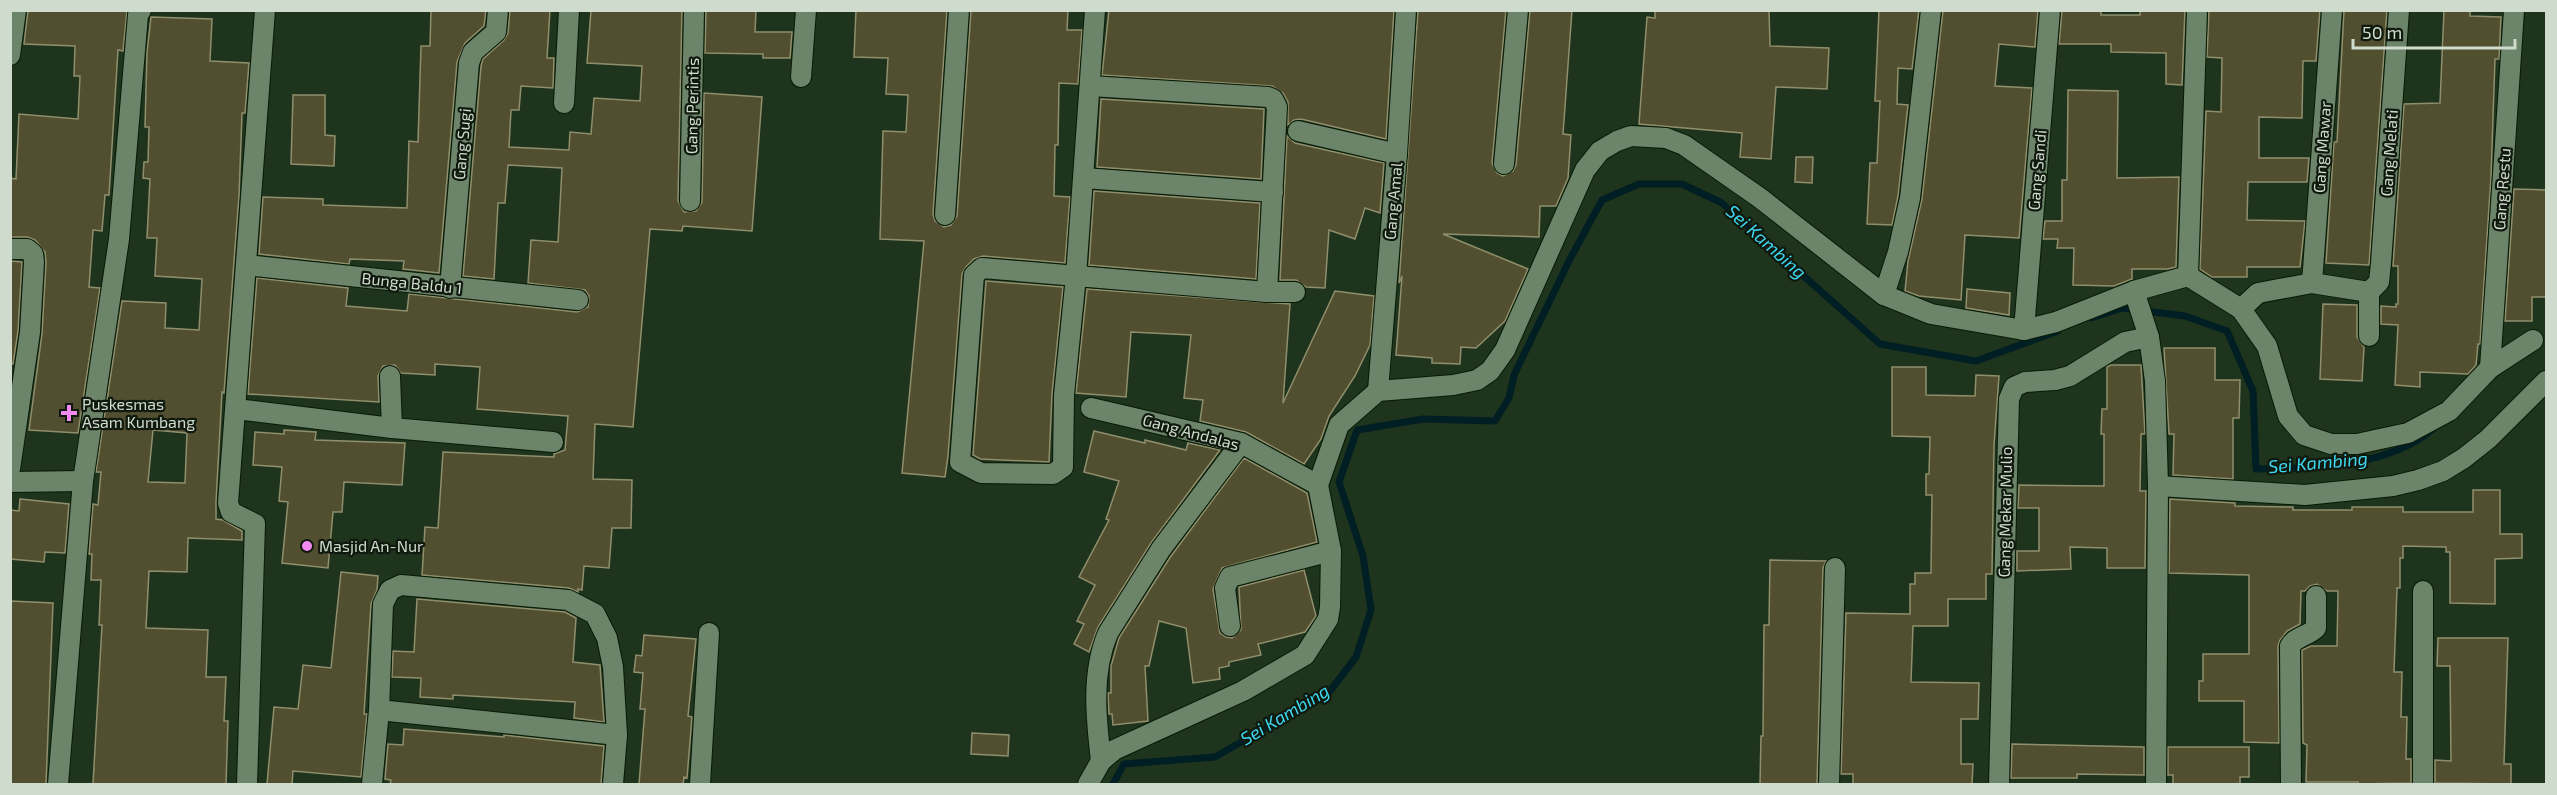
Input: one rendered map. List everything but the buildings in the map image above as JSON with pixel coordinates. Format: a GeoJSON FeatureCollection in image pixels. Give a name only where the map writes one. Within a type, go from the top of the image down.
{"type":"FeatureCollection","features":[{"type":"Feature","properties":{"kind":"street"},"geometry":{"type":"LineString","coordinates":[[10,56],[16,10]]}},
{"type":"Feature","properties":{"kind":"street"},"geometry":{"type":"LineString","coordinates":[[58,784],[83,481],[119,239],[138,15],[141,10]]}},
{"type":"Feature","properties":{"kind":"street"},"geometry":{"type":"LineString","coordinates":[[247,784],[255,524],[231,512],[228,502],[265,10]]}},
{"type":"Feature","properties":{"kind":"street","name":"Gang Sugi"},"geometry":{"type":"LineString","coordinates":[[450,288],[469,63],[473,52],[496,32],[498,10]]}},
{"type":"Feature","properties":{"kind":"street"},"geometry":{"type":"LineString","coordinates":[[564,103],[569,10]]}},
{"type":"Feature","properties":{"kind":"street","name":"Gang Perintis"},"geometry":{"type":"LineString","coordinates":[[690,201],[694,10]]}},
{"type":"Feature","properties":{"kind":"street"},"geometry":{"type":"LineString","coordinates":[[801,77],[806,10]]}},
{"type":"Feature","properties":{"kind":"street"},"geometry":{"type":"LineString","coordinates":[[945,215],[960,10]]}},
{"type":"Feature","properties":{"kind":"street"},"geometry":{"type":"LineString","coordinates":[[1095,10],[1084,178],[1076,276],[1064,395],[1063,467],[1053,474],[981,473],[960,462],[974,274],[982,268],[1076,276],[1267,292],[1295,292]]}},
{"type":"Feature","properties":{"kind":"street","name":"Gang Amal"},"geometry":{"type":"LineString","coordinates":[[1378,392],[1406,10]]}},
{"type":"Feature","properties":{"kind":"street"},"geometry":{"type":"LineString","coordinates":[[1504,165],[1518,10]]}},
{"type":"Feature","properties":{"kind":"street"},"geometry":{"type":"LineString","coordinates":[[1884,295],[1898,252],[1910,198],[1930,10]]}},
{"type":"Feature","properties":{"kind":"street","name":"Gang Sandi"},"geometry":{"type":"LineString","coordinates":[[2024,330],[2050,10]]}},
{"type":"Feature","properties":{"kind":"street"},"geometry":{"type":"LineString","coordinates":[[2187,276],[2197,10]]}},
{"type":"Feature","properties":{"kind":"street","name":"Gang Mawar"},"geometry":{"type":"LineString","coordinates":[[2312,283],[2332,10]]}},
{"type":"Feature","properties":{"kind":"street","name":"Gang Melati"},"geometry":{"type":"LineString","coordinates":[[2369,292],[2379,282],[2399,10]]}},
{"type":"Feature","properties":{"kind":"street","name":"Gang Restu"},"geometry":{"type":"LineString","coordinates":[[2490,368],[2514,10]]}},
{"type":"Feature","properties":{"kind":"street"},"geometry":{"type":"LineString","coordinates":[[1090,86],[1268,96],[1273,99],[1277,107],[1267,292]]}},
{"type":"Feature","properties":{"kind":"street"},"geometry":{"type":"LineString","coordinates":[[1298,131],[1397,154]]}},
{"type":"Feature","properties":{"kind":"street"},"geometry":{"type":"LineString","coordinates":[[1088,784],[1101,761],[1114,750],[1243,691],[1305,655],[1328,619],[1331,552],[1318,485],[1339,425],[1378,392],[1453,385],[1477,380],[1490,371],[1505,350],[1586,170],[1600,151],[1617,141],[1631,136],[1666,138],[1684,145],[1760,198],[1884,295],[1931,314],[2024,330],[2136,297],[2187,276]]}},
{"type":"Feature","properties":{"kind":"street"},"geometry":{"type":"LineString","coordinates":[[1084,178],[1273,192]]}},
{"type":"Feature","properties":{"kind":"street"},"geometry":{"type":"LineString","coordinates":[[10,249],[27,249],[33,254],[34,262],[30,332],[17,383],[10,469]]}},
{"type":"Feature","properties":{"kind":"street","name":"Bunga Baldu 1"},"geometry":{"type":"LineString","coordinates":[[246,265],[578,300]]}},
{"type":"Feature","properties":{"kind":"street"},"geometry":{"type":"LineString","coordinates":[[2187,276],[2241,309],[2267,346],[2288,416],[2304,435],[2331,444],[2357,444],[2408,433],[2449,411],[2490,368],[2533,340]]}},
{"type":"Feature","properties":{"kind":"street"},"geometry":{"type":"LineString","coordinates":[[2241,309],[2258,292],[2312,283],[2369,292],[2369,336]]}},
{"type":"Feature","properties":{"kind":"street"},"geometry":{"type":"LineString","coordinates":[[2136,297],[2148,333],[2155,381],[2158,486],[2156,784]]}},
{"type":"Feature","properties":{"kind":"street","name":"Gang Mekar Mulio"},"geometry":{"type":"LineString","coordinates":[[1999,784],[2009,399],[2014,387],[2025,382],[2055,380],[2070,376],[2125,342],[2148,333]]}},
{"type":"Feature","properties":{"kind":"street"},"geometry":{"type":"LineString","coordinates":[[390,376],[392,428]]}},
{"type":"Feature","properties":{"kind":"street"},"geometry":{"type":"LineString","coordinates":[[2158,486],[2305,495],[2393,486],[2418,480],[2443,471],[2464,458],[2488,439],[2547,381]]}},
{"type":"Feature","properties":{"kind":"street","name":"Gang Andalas"},"geometry":{"type":"LineString","coordinates":[[1091,408],[1241,443],[1318,485]]}},
{"type":"Feature","properties":{"kind":"street"},"geometry":{"type":"LineString","coordinates":[[236,409],[392,428],[553,442]]}},
{"type":"Feature","properties":{"kind":"street"},"geometry":{"type":"LineString","coordinates":[[1101,761],[1094,704],[1104,643],[1108,633],[1161,549],[1241,443]]}},
{"type":"Feature","properties":{"kind":"street"},"geometry":{"type":"LineString","coordinates":[[10,482],[83,481]]}},
{"type":"Feature","properties":{"kind":"street"},"geometry":{"type":"LineString","coordinates":[[1230,626],[1225,588],[1230,577],[1331,552]]}},
{"type":"Feature","properties":{"kind":"street"},"geometry":{"type":"LineString","coordinates":[[1829,784],[1835,568]]}},
{"type":"Feature","properties":{"kind":"street"},"geometry":{"type":"LineString","coordinates":[[372,784],[379,710],[383,604],[390,590],[401,585],[568,600],[595,614],[607,638],[613,667],[617,735],[613,784]]}},
{"type":"Feature","properties":{"kind":"street"},"geometry":{"type":"LineString","coordinates":[[2423,591],[2423,784]]}},
{"type":"Feature","properties":{"kind":"street"},"geometry":{"type":"LineString","coordinates":[[2291,784],[2290,646],[2292,641],[2310,634],[2316,628],[2316,596]]}},
{"type":"Feature","properties":{"kind":"street"},"geometry":{"type":"LineString","coordinates":[[700,784],[709,633]]}},
{"type":"Feature","properties":{"kind":"street"},"geometry":{"type":"LineString","coordinates":[[379,710],[617,735]]}},
{"type":"Feature","properties":{"kind":"waterway","name":"Sei Kambing"},"geometry":{"type":"LineString","coordinates":[[1113,784],[1124,764],[1215,757],[1330,691],[1356,657],[1371,610],[1363,556],[1339,482],[1357,430],[1423,419],[1495,421],[1509,398],[1514,375],[1570,259],[1602,200],[1639,184],[1682,184],[1722,203],[1880,344],[1976,361],[2058,331]]}},
{"type":"Feature","properties":{"kind":"waterway","name":"Sei Kambing"},"geometry":{"type":"LineString","coordinates":[[2091,318],[2122,308],[2185,316],[2227,331],[2253,391],[2256,469],[2325,466],[2372,458],[2415,442],[2433,429]]}},
{"type":"Feature","properties":{"kind":"place","name":"Puskesmas Asam Kumbang"},"geometry":{"type":"Point","coordinates":[69,413]}},
{"type":"Feature","properties":{"kind":"place","name":"Masjid An-Nur"},"geometry":{"type":"Point","coordinates":[307,546]}}]}
